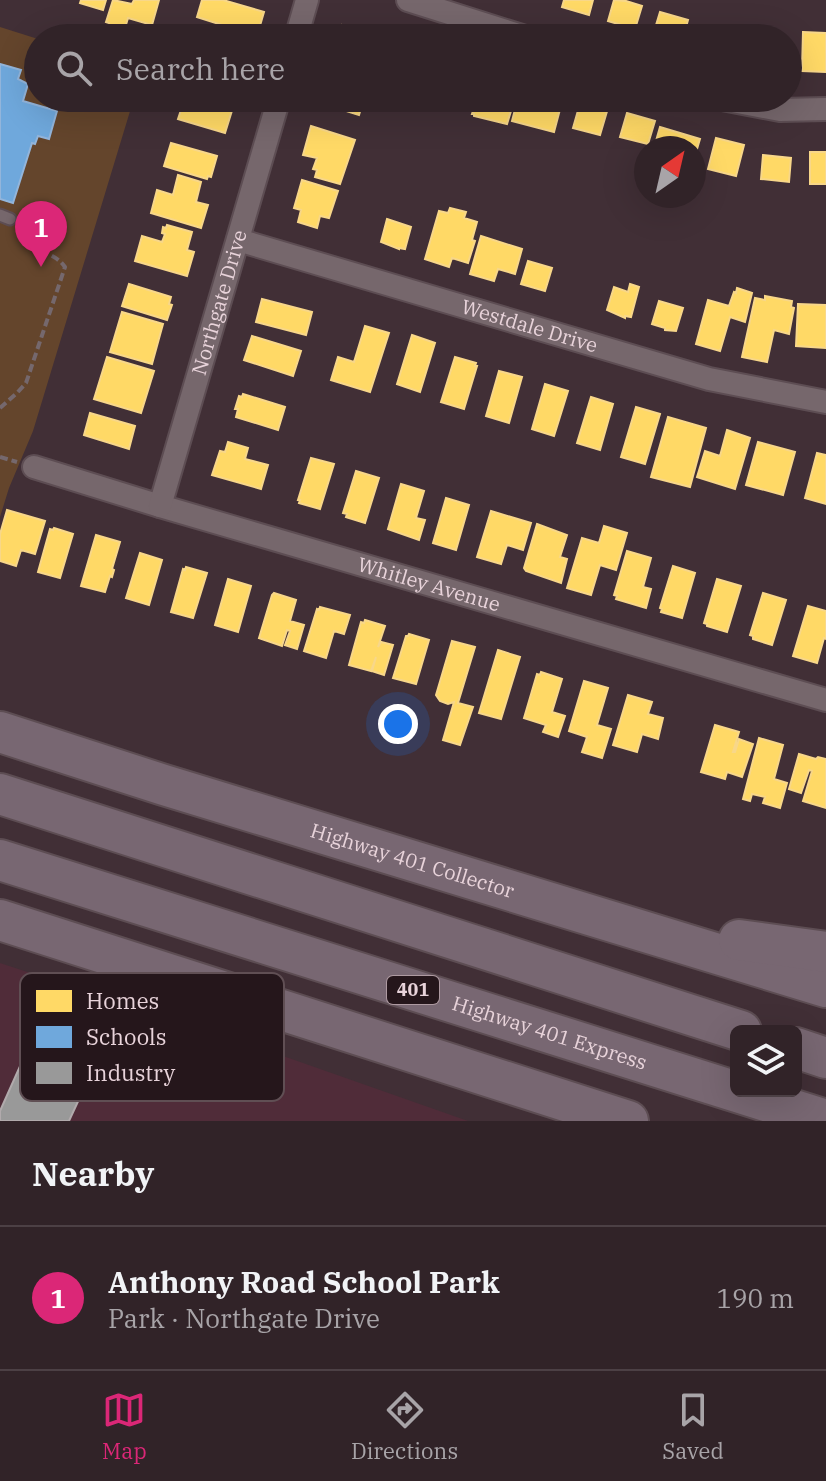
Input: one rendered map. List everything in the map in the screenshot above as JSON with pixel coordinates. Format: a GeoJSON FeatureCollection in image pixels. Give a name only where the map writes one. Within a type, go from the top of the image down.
{"type":"FeatureCollection","features":[{"type":"Feature","properties":{"kind":"highway","name":"Highway 401 Collector"},"geometry":{"type":"LineString","coordinates":[[0,732],[826,987]]}},
{"type":"Feature","properties":{"kind":"highway"},"geometry":{"type":"LineString","coordinates":[[0,794],[730,1027]]}},
{"type":"Feature","properties":{"kind":"highway","name":"Highway 401 Express"},"geometry":{"type":"LineString","coordinates":[[0,860],[826,1120]]}},
{"type":"Feature","properties":{"kind":"highway"},"geometry":{"type":"LineString","coordinates":[[0,920],[166,973]]}},
{"type":"Feature","properties":{"kind":"highway"},"geometry":{"type":"LineString","coordinates":[[607,920],[826,952]]}},
{"type":"Feature","properties":{"kind":"highway"},"geometry":{"type":"LineString","coordinates":[[284,1011],[628,1121]]}},
{"type":"Feature","properties":{"kind":"highway"},"geometry":{"type":"LineString","coordinates":[[802,1050],[826,1058]]}},
{"type":"Feature","properties":{"kind":"street"},"geometry":{"type":"LineString","coordinates":[[300,24],[307,0]]}},
{"type":"Feature","properties":{"kind":"street"},"geometry":{"type":"LineString","coordinates":[[408,0],[484,24]]}},
{"type":"Feature","properties":{"kind":"street"},"geometry":{"type":"LineString","coordinates":[[802,110],[826,109]]}},
{"type":"Feature","properties":{"kind":"street","name":"Northgate Drive"},"geometry":{"type":"LineString","coordinates":[[160,506],[275,112]]}},
{"type":"Feature","properties":{"kind":"street","name":"Westdale Drive"},"geometry":{"type":"LineString","coordinates":[[238,240],[709,379],[826,402]]}},
{"type":"Feature","properties":{"kind":"street","name":"Whitley Avenue"},"geometry":{"type":"LineString","coordinates":[[34,467],[826,700]]}},
{"type":"Feature","properties":{"kind":"path"},"geometry":{"type":"LineString","coordinates":[[0,408],[26,383],[65,267],[52,256],[33,248],[5,217]]}},
{"type":"Feature","properties":{"kind":"shaded area"},"geometry":{"type":"Polygon","coordinates":[[[0,27],[24,35],[24,112],[130,112],[33,431],[0,517],[0,27]]]}},
{"type":"Feature","properties":{"kind":"shaded area"},"geometry":{"type":"Polygon","coordinates":[[[0,963],[30,973],[20,973],[20,1101],[284,1101],[284,1056],[468,1121],[0,1121],[0,963]]]}},
{"type":"Feature","properties":{"kind":"building: Homes"},"geometry":{"type":"Polygon","coordinates":[[[81,0],[106,0],[103,10],[80,3],[81,0]]]}},
{"type":"Feature","properties":{"kind":"building: Homes"},"geometry":{"type":"Polygon","coordinates":[[[113,0],[132,4],[134,0],[159,0],[152,24],[128,18],[126,24],[106,22],[113,0]]]}},
{"type":"Feature","properties":{"kind":"building: Homes"},"geometry":{"type":"Polygon","coordinates":[[[202,0],[223,0],[264,12],[260,24],[219,24],[197,17],[202,0]]]}},
{"type":"Feature","properties":{"kind":"building: Homes"},"geometry":{"type":"Polygon","coordinates":[[[564,0],[593,0],[589,15],[562,7],[564,0]]]}},
{"type":"Feature","properties":{"kind":"building: Homes"},"geometry":{"type":"Polygon","coordinates":[[[614,0],[642,6],[637,24],[608,21],[614,0]]]}},
{"type":"Feature","properties":{"kind":"building: Homes"},"geometry":{"type":"Polygon","coordinates":[[[660,12],[688,20],[687,24],[656,24],[660,12]]]}},
{"type":"Feature","properties":{"kind":"building: Homes"},"geometry":{"type":"Polygon","coordinates":[[[803,32],[826,33],[826,72],[802,71],[803,32]]]}},
{"type":"Feature","properties":{"kind":"building: Homes"},"geometry":{"type":"Polygon","coordinates":[[[180,112],[232,112],[225,133],[178,119],[180,112]]]}},
{"type":"Feature","properties":{"kind":"building: Homes"},"geometry":{"type":"Polygon","coordinates":[[[473,112],[511,112],[507,124],[473,112]]]}},
{"type":"Feature","properties":{"kind":"building: Homes"},"geometry":{"type":"Polygon","coordinates":[[[514,112],[559,112],[554,132],[512,121],[514,112]]]}},
{"type":"Feature","properties":{"kind":"building: Homes"},"geometry":{"type":"Polygon","coordinates":[[[578,112],[607,112],[600,135],[573,128],[578,112]]]}},
{"type":"Feature","properties":{"kind":"building: Homes"},"geometry":{"type":"Polygon","coordinates":[[[627,113],[655,121],[650,136],[634,136],[634,140],[620,137],[627,113]]]}},
{"type":"Feature","properties":{"kind":"building: Homes"},"geometry":{"type":"Polygon","coordinates":[[[311,126],[355,140],[340,184],[315,177],[317,170],[313,169],[317,158],[303,155],[311,126]]]}},
{"type":"Feature","properties":{"kind":"building: Homes"},"geometry":{"type":"Polygon","coordinates":[[[660,127],[690,136],[657,136],[660,127]]]}},
{"type":"Feature","properties":{"kind":"building: Homes"},"geometry":{"type":"Polygon","coordinates":[[[716,138],[744,145],[736,176],[708,169],[716,138]]]}},
{"type":"Feature","properties":{"kind":"building: Homes"},"geometry":{"type":"Polygon","coordinates":[[[171,143],[217,156],[211,177],[207,179],[164,166],[171,143]]]}},
{"type":"Feature","properties":{"kind":"building: Homes"},"geometry":{"type":"Polygon","coordinates":[[[810,152],[826,152],[826,184],[810,184],[810,152]]]}},
{"type":"Feature","properties":{"kind":"building: Homes"},"geometry":{"type":"Polygon","coordinates":[[[763,155],[791,158],[789,182],[761,179],[763,155]]]}},
{"type":"Feature","properties":{"kind":"building: Homes"},"geometry":{"type":"Polygon","coordinates":[[[178,175],[201,182],[196,202],[208,205],[201,228],[151,213],[157,190],[173,195],[178,175]]]}},
{"type":"Feature","properties":{"kind":"building: Homes"},"geometry":{"type":"Polygon","coordinates":[[[302,180],[338,191],[329,218],[320,216],[317,228],[298,222],[301,210],[294,208],[302,180]]]}},
{"type":"Feature","properties":{"kind":"building: Homes"},"geometry":{"type":"Polygon","coordinates":[[[450,208],[466,212],[464,218],[477,222],[468,263],[452,258],[449,267],[425,259],[439,211],[448,213],[450,208]]]}},
{"type":"Feature","properties":{"kind":"building: Homes"},"geometry":{"type":"Polygon","coordinates":[[[387,219],[411,227],[405,249],[381,242],[387,219]]]}},
{"type":"Feature","properties":{"kind":"building: Homes"},"geometry":{"type":"Polygon","coordinates":[[[167,225],[192,232],[187,250],[194,252],[187,276],[135,261],[142,236],[162,242],[165,234],[162,233],[163,227],[167,225]]]}},
{"type":"Feature","properties":{"kind":"building: Homes"},"geometry":{"type":"Polygon","coordinates":[[[481,236],[522,249],[515,274],[498,269],[494,281],[470,274],[481,236]]]}},
{"type":"Feature","properties":{"kind":"building: Homes"},"geometry":{"type":"Polygon","coordinates":[[[528,261],[552,268],[545,291],[521,284],[528,261]]]}},
{"type":"Feature","properties":{"kind":"building: Homes"},"geometry":{"type":"Polygon","coordinates":[[[129,284],[171,297],[167,320],[122,306],[129,284]]]}},
{"type":"Feature","properties":{"kind":"building: Homes"},"geometry":{"type":"Polygon","coordinates":[[[630,284],[639,287],[631,317],[625,318],[607,310],[614,287],[628,292],[630,284]]]}},
{"type":"Feature","properties":{"kind":"building: Homes"},"geometry":{"type":"Polygon","coordinates":[[[737,288],[752,293],[745,322],[730,317],[720,351],[696,344],[708,300],[729,306],[737,288]]]}},
{"type":"Feature","properties":{"kind":"building: Homes"},"geometry":{"type":"Polygon","coordinates":[[[765,296],[792,301],[791,307],[794,308],[789,334],[774,330],[767,362],[742,357],[755,298],[765,300],[765,296]]]}},
{"type":"Feature","properties":{"kind":"building: Homes"},"geometry":{"type":"Polygon","coordinates":[[[262,299],[312,312],[306,335],[256,322],[262,299]]]}},
{"type":"Feature","properties":{"kind":"building: Homes"},"geometry":{"type":"Polygon","coordinates":[[[659,301],[683,308],[676,331],[652,324],[659,301]]]}},
{"type":"Feature","properties":{"kind":"building: Homes"},"geometry":{"type":"Polygon","coordinates":[[[798,304],[826,305],[826,348],[796,346],[798,304]]]}},
{"type":"Feature","properties":{"kind":"building: Homes"},"geometry":{"type":"Polygon","coordinates":[[[122,312],[163,324],[152,364],[110,352],[122,312]]]}},
{"type":"Feature","properties":{"kind":"building: Homes"},"geometry":{"type":"Polygon","coordinates":[[[365,326],[389,333],[370,392],[331,380],[338,357],[354,362],[365,326]]]}},
{"type":"Feature","properties":{"kind":"building: Homes"},"geometry":{"type":"Polygon","coordinates":[[[412,335],[435,343],[420,392],[397,384],[412,335]]]}},
{"type":"Feature","properties":{"kind":"building: Homes"},"geometry":{"type":"Polygon","coordinates":[[[252,336],[301,351],[293,376],[244,360],[252,336]]]}},
{"type":"Feature","properties":{"kind":"building: Homes"},"geometry":{"type":"Polygon","coordinates":[[[107,357],[154,371],[141,413],[94,399],[107,357]]]}},
{"type":"Feature","properties":{"kind":"building: Homes"},"geometry":{"type":"Polygon","coordinates":[[[455,357],[477,366],[464,409],[441,402],[455,357]]]}},
{"type":"Feature","properties":{"kind":"building: Homes"},"geometry":{"type":"Polygon","coordinates":[[[499,371],[522,377],[509,423],[486,416],[499,371]]]}},
{"type":"Feature","properties":{"kind":"building: Homes"},"geometry":{"type":"Polygon","coordinates":[[[545,384],[568,391],[554,436],[532,429],[545,384]]]}},
{"type":"Feature","properties":{"kind":"building: Homes"},"geometry":{"type":"Polygon","coordinates":[[[243,394],[285,407],[278,430],[236,417],[238,409],[235,409],[239,396],[243,394]]]}},
{"type":"Feature","properties":{"kind":"building: Homes"},"geometry":{"type":"Polygon","coordinates":[[[591,397],[613,404],[600,450],[577,443],[591,397]]]}},
{"type":"Feature","properties":{"kind":"building: Homes"},"geometry":{"type":"Polygon","coordinates":[[[636,407],[660,414],[645,464],[621,457],[636,407]]]}},
{"type":"Feature","properties":{"kind":"building: Homes"},"geometry":{"type":"Polygon","coordinates":[[[90,413],[135,426],[129,449],[84,435],[90,413]]]}},
{"type":"Feature","properties":{"kind":"building: Homes"},"geometry":{"type":"Polygon","coordinates":[[[668,417],[706,428],[690,487],[651,477],[668,417]]]}},
{"type":"Feature","properties":{"kind":"building: Homes"},"geometry":{"type":"Polygon","coordinates":[[[727,430],[750,438],[735,489],[697,477],[705,451],[720,456],[727,430]]]}},
{"type":"Feature","properties":{"kind":"building: Homes"},"geometry":{"type":"Polygon","coordinates":[[[228,442],[248,448],[245,459],[268,465],[261,489],[212,475],[220,451],[225,452],[228,442]]]}},
{"type":"Feature","properties":{"kind":"building: Homes"},"geometry":{"type":"Polygon","coordinates":[[[758,442],[795,452],[783,495],[746,485],[758,442]]]}},
{"type":"Feature","properties":{"kind":"building: Homes"},"geometry":{"type":"Polygon","coordinates":[[[817,453],[826,455],[826,504],[805,498],[817,453]]]}},
{"type":"Feature","properties":{"kind":"building: Homes"},"geometry":{"type":"Polygon","coordinates":[[[311,458],[334,464],[320,509],[298,500],[311,458]]]}},
{"type":"Feature","properties":{"kind":"building: Homes"},"geometry":{"type":"Polygon","coordinates":[[[356,471],[379,478],[365,523],[346,517],[347,514],[343,513],[356,471]]]}},
{"type":"Feature","properties":{"kind":"building: Homes"},"geometry":{"type":"Polygon","coordinates":[[[401,484],[424,491],[416,518],[425,520],[419,540],[388,529],[401,484]]]}},
{"type":"Feature","properties":{"kind":"building: Homes"},"geometry":{"type":"Polygon","coordinates":[[[446,498],[469,505],[456,550],[433,543],[446,498]]]}},
{"type":"Feature","properties":{"kind":"building: Homes"},"geometry":{"type":"Polygon","coordinates":[[[7,510],[45,521],[35,554],[21,550],[16,566],[0,561],[0,534],[7,510]]]}},
{"type":"Feature","properties":{"kind":"building: Homes"},"geometry":{"type":"Polygon","coordinates":[[[491,511],[531,523],[523,550],[507,545],[501,564],[477,557],[491,511]]]}},
{"type":"Feature","properties":{"kind":"building: Homes"},"geometry":{"type":"Polygon","coordinates":[[[537,524],[567,535],[560,557],[567,559],[561,583],[524,568],[537,524]]]}},
{"type":"Feature","properties":{"kind":"building: Homes"},"geometry":{"type":"Polygon","coordinates":[[[604,526],[627,533],[616,570],[600,565],[591,595],[567,588],[582,538],[599,543],[604,526]]]}},
{"type":"Feature","properties":{"kind":"building: Homes"},"geometry":{"type":"Polygon","coordinates":[[[50,529],[73,534],[60,578],[38,572],[50,529]]]}},
{"type":"Feature","properties":{"kind":"building: Homes"},"geometry":{"type":"Polygon","coordinates":[[[96,535],[120,542],[105,592],[81,586],[96,535]]]}},
{"type":"Feature","properties":{"kind":"building: Homes"},"geometry":{"type":"Polygon","coordinates":[[[627,551],[651,558],[643,587],[651,589],[646,608],[616,599],[614,595],[627,551]]]}},
{"type":"Feature","properties":{"kind":"building: Homes"},"geometry":{"type":"Polygon","coordinates":[[[140,553],[162,560],[149,605],[126,598],[140,553]]]}},
{"type":"Feature","properties":{"kind":"building: Homes"},"geometry":{"type":"Polygon","coordinates":[[[673,566],[695,573],[682,618],[661,612],[660,608],[673,566]]]}},
{"type":"Feature","properties":{"kind":"building: Homes"},"geometry":{"type":"Polygon","coordinates":[[[186,567],[207,573],[193,618],[171,612],[186,567]]]}},
{"type":"Feature","properties":{"kind":"building: Homes"},"geometry":{"type":"Polygon","coordinates":[[[228,579],[251,586],[238,632],[215,625],[228,579]]]}},
{"type":"Feature","properties":{"kind":"building: Homes"},"geometry":{"type":"Polygon","coordinates":[[[717,579],[741,586],[727,632],[704,623],[717,579]]]}},
{"type":"Feature","properties":{"kind":"building: Homes"},"geometry":{"type":"Polygon","coordinates":[[[274,593],[296,600],[290,621],[304,625],[297,649],[285,645],[290,631],[287,630],[282,646],[259,638],[274,593]]]}},
{"type":"Feature","properties":{"kind":"building: Homes"},"geometry":{"type":"Polygon","coordinates":[[[763,593],[786,600],[772,645],[753,639],[750,635],[763,593]]]}},
{"type":"Feature","properties":{"kind":"building: Homes"},"geometry":{"type":"Polygon","coordinates":[[[808,606],[826,611],[826,639],[817,663],[793,656],[808,606]]]}},
{"type":"Feature","properties":{"kind":"building: Homes"},"geometry":{"type":"Polygon","coordinates":[[[320,607],[350,615],[344,634],[334,631],[326,658],[304,651],[320,607]]]}},
{"type":"Feature","properties":{"kind":"building: Homes"},"geometry":{"type":"Polygon","coordinates":[[[365,620],[385,626],[378,647],[381,642],[393,645],[384,675],[372,671],[376,657],[371,671],[349,665],[361,622],[365,620]]]}},
{"type":"Feature","properties":{"kind":"building: Homes"},"geometry":{"type":"Polygon","coordinates":[[[409,634],[429,640],[416,684],[393,678],[409,634]]]}},
{"type":"Feature","properties":{"kind":"building: Homes"},"geometry":{"type":"Polygon","coordinates":[[[452,641],[475,647],[458,703],[473,707],[460,745],[443,740],[454,702],[448,704],[440,701],[436,695],[452,641]]]}},
{"type":"Feature","properties":{"kind":"building: Homes"},"geometry":{"type":"Polygon","coordinates":[[[498,650],[520,657],[501,719],[479,713],[498,650]]]}},
{"type":"Feature","properties":{"kind":"building: Homes"},"geometry":{"type":"Polygon","coordinates":[[[541,672],[562,679],[552,712],[565,716],[558,737],[543,732],[546,725],[524,718],[537,674],[541,672]]]}},
{"type":"Feature","properties":{"kind":"building: Homes"},"geometry":{"type":"Polygon","coordinates":[[[584,681],[608,688],[597,725],[611,729],[602,758],[582,752],[587,737],[569,731],[584,681]]]}},
{"type":"Feature","properties":{"kind":"building: Homes"},"geometry":{"type":"Polygon","coordinates":[[[628,695],[652,702],[648,714],[663,718],[658,739],[642,734],[637,752],[613,745],[628,695]]]}},
{"type":"Feature","properties":{"kind":"building: Homes"},"geometry":{"type":"Polygon","coordinates":[[[715,725],[739,732],[733,752],[739,739],[753,744],[742,777],[727,772],[725,779],[701,772],[715,725]]]}},
{"type":"Feature","properties":{"kind":"building: Homes"},"geometry":{"type":"Polygon","coordinates":[[[759,738],[783,745],[774,779],[787,783],[780,808],[763,803],[765,797],[752,794],[750,801],[743,799],[759,738]]]}},
{"type":"Feature","properties":{"kind":"building: Homes"},"geometry":{"type":"Polygon","coordinates":[[[799,754],[826,759],[826,808],[803,801],[812,771],[809,770],[801,793],[789,789],[799,754]]]}},
{"type":"Feature","properties":{"kind":"building: Schools"},"geometry":{"type":"Polygon","coordinates":[[[0,64],[21,70],[18,79],[24,82],[24,112],[57,112],[49,139],[38,136],[35,144],[32,143],[13,203],[0,199],[0,64]]]}},
{"type":"Feature","properties":{"kind":"building: Industry"},"geometry":{"type":"Polygon","coordinates":[[[20,1066],[20,1101],[78,1101],[69,1121],[0,1121],[0,1111],[20,1066]]]}},
{"type":"Feature","properties":{"kind":"place","name":"Anthony Road School Park"},"geometry":{"type":"Point","coordinates":[41,267]}}]}
